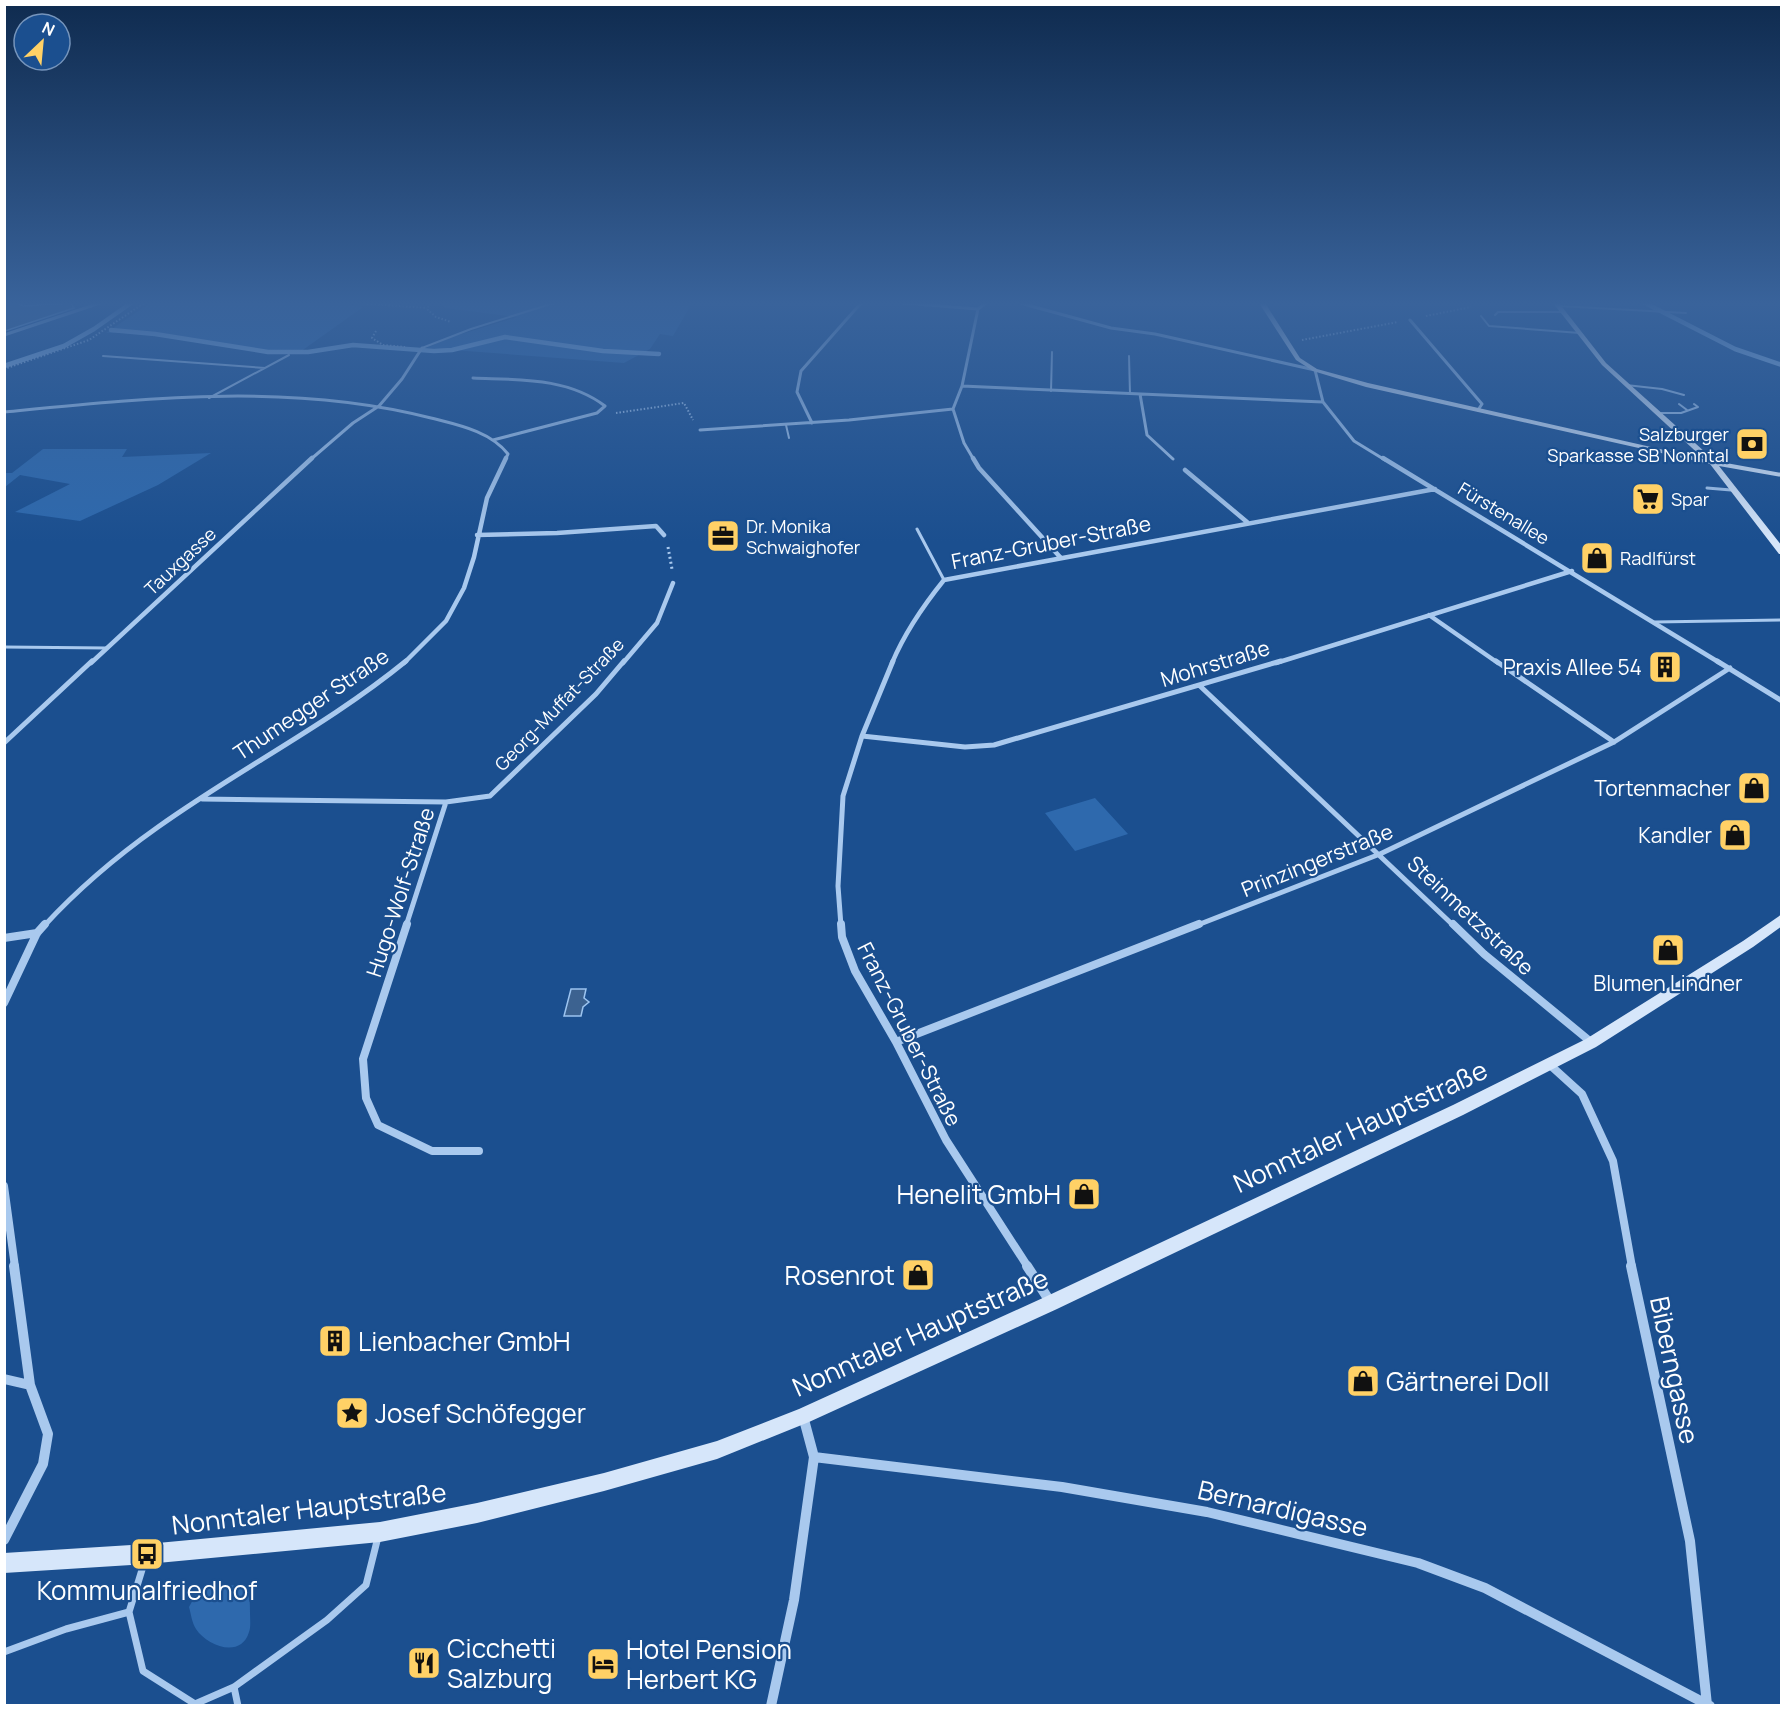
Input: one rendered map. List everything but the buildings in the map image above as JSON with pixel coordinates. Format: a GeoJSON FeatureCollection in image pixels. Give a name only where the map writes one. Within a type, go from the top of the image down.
{"type":"FeatureCollection","features":[{"type":"Feature","properties":{"kind":"main road"},"geometry":{"type":"LineString","coordinates":[[1361,383],[1646,452],[1782,475]]}},
{"type":"Feature","properties":{"kind":"main road"},"geometry":{"type":"LineString","coordinates":[[1623,383],[1661,413],[1710,461],[1782,552]]}},
{"type":"Feature","properties":{"kind":"main road","name":"Nonntaler Hauptstraße"},"geometry":{"type":"LineString","coordinates":[[4,1563],[147,1554],[380,1532],[477,1514],[670,1465],[717,1450],[803,1416],[1051,1303],[1550,1065],[1591,1043],[1782,920]]}},
{"type":"Feature","properties":{"kind":"street","name":"Tauxgasse"},"geometry":{"type":"LineString","coordinates":[[4,743],[286,480],[353,423],[379,406],[399,383]]}},
{"type":"Feature","properties":{"kind":"street"},"geometry":{"type":"LineString","coordinates":[[4,412],[110,402],[209,398],[296,398],[379,406],[439,420],[493,440],[597,414],[605,406],[598,399],[570,387],[535,383]]}},
{"type":"Feature","properties":{"kind":"street"},"geometry":{"type":"LineString","coordinates":[[799,383],[797,392],[812,423]]}},
{"type":"Feature","properties":{"kind":"street"},"geometry":{"type":"LineString","coordinates":[[963,383],[953,409],[964,442],[979,468],[1060,557]]}},
{"type":"Feature","properties":{"kind":"street","name":"Fürstenallee"},"geometry":{"type":"LineString","coordinates":[[1318,383],[1323,402],[1354,441],[1572,571],[1782,701]]}},
{"type":"Feature","properties":{"kind":"street"},"geometry":{"type":"LineString","coordinates":[[1464,383],[1482,404],[1478,410]]}},
{"type":"Feature","properties":{"kind":"street"},"geometry":{"type":"LineString","coordinates":[[962,386],[1323,402]]}},
{"type":"Feature","properties":{"kind":"street"},"geometry":{"type":"LineString","coordinates":[[1140,394],[1147,435],[1173,459]]}},
{"type":"Feature","properties":{"kind":"street"},"geometry":{"type":"LineString","coordinates":[[700,430],[812,423],[953,409]]}},
{"type":"Feature","properties":{"kind":"street","name":"Thumegger Straße"},"geometry":{"type":"LineString","coordinates":[[4,1003],[37,933],[75,893],[116,858],[158,827],[368,692],[412,656],[446,621],[465,588],[487,498],[508,454],[493,440]]}},
{"type":"Feature","properties":{"kind":"street"},"geometry":{"type":"LineString","coordinates":[[1185,470],[1247,522]]}},
{"type":"Feature","properties":{"kind":"street","name":"Franz-Gruber-Straße"},"geometry":{"type":"LineString","coordinates":[[1051,1303],[946,1140],[896,1042],[855,971],[842,937],[838,886],[843,796],[862,736],[899,646],[921,609],[944,579],[1435,489]]}},
{"type":"Feature","properties":{"kind":"street"},"geometry":{"type":"LineString","coordinates":[[477,535],[557,533],[656,526],[664,535]]}},
{"type":"Feature","properties":{"kind":"street","name":"Mohrstraße"},"geometry":{"type":"LineString","coordinates":[[862,736],[965,747],[994,745],[1200,686],[1572,571]]}},
{"type":"Feature","properties":{"kind":"street","name":"Georg-Muffat-Straße"},"geometry":{"type":"LineString","coordinates":[[446,802],[490,796],[596,694],[657,623],[673,584]]}},
{"type":"Feature","properties":{"kind":"street"},"geometry":{"type":"LineString","coordinates":[[1428,615],[1614,742]]}},
{"type":"Feature","properties":{"kind":"street","name":"Prinzingerstraße"},"geometry":{"type":"LineString","coordinates":[[896,1042],[1380,854],[1614,742],[1730,668]]}},
{"type":"Feature","properties":{"kind":"street","name":"Steinmetzstraße"},"geometry":{"type":"LineString","coordinates":[[1200,686],[1486,956],[1591,1043]]}},
{"type":"Feature","properties":{"kind":"street","name":"Hugo-Wolf-Straße"},"geometry":{"type":"LineString","coordinates":[[202,800],[446,802],[363,1059],[366,1098],[378,1125],[432,1151],[479,1151]]}},
{"type":"Feature","properties":{"kind":"street"},"geometry":{"type":"LineString","coordinates":[[4,938],[37,933]]}},
{"type":"Feature","properties":{"kind":"street","name":"Biberngasse"},"geometry":{"type":"LineString","coordinates":[[1550,1065],[1582,1094],[1613,1161],[1629,1260],[1690,1541],[1708,1705]]}},
{"type":"Feature","properties":{"kind":"street"},"geometry":{"type":"LineString","coordinates":[[4,1186],[30,1385],[48,1434],[43,1464],[4,1540]]}},
{"type":"Feature","properties":{"kind":"street"},"geometry":{"type":"LineString","coordinates":[[4,1379],[30,1385]]}},
{"type":"Feature","properties":{"kind":"street"},"geometry":{"type":"LineString","coordinates":[[771,1706],[794,1600],[814,1457],[803,1416]]}},
{"type":"Feature","properties":{"kind":"street","name":"Bernardigasse"},"geometry":{"type":"LineString","coordinates":[[814,1457],[1062,1487],[1207,1512],[1418,1563],[1485,1588],[1708,1705]]}},
{"type":"Feature","properties":{"kind":"lane"},"geometry":{"type":"LineString","coordinates":[[209,398],[237,383]]}},
{"type":"Feature","properties":{"kind":"lane"},"geometry":{"type":"LineString","coordinates":[[1051,383],[1051,391]]}},
{"type":"Feature","properties":{"kind":"lane"},"geometry":{"type":"LineString","coordinates":[[1130,383],[1130,394]]}},
{"type":"Feature","properties":{"kind":"lane"},"geometry":{"type":"LineString","coordinates":[[1625,385],[1662,389],[1684,395]]}},
{"type":"Feature","properties":{"kind":"lane"},"geometry":{"type":"LineString","coordinates":[[1662,389],[1669,394]]}},
{"type":"Feature","properties":{"kind":"lane"},"geometry":{"type":"LineString","coordinates":[[1679,404],[1687,410]]}},
{"type":"Feature","properties":{"kind":"lane"},"geometry":{"type":"LineString","coordinates":[[1661,413],[1681,413],[1698,407],[1694,404]]}},
{"type":"Feature","properties":{"kind":"lane"},"geometry":{"type":"LineString","coordinates":[[786,424],[789,438]]}},
{"type":"Feature","properties":{"kind":"lane"},"geometry":{"type":"LineString","coordinates":[[1707,488],[1731,490]]}},
{"type":"Feature","properties":{"kind":"lane"},"geometry":{"type":"LineString","coordinates":[[917,529],[944,579]]}},
{"type":"Feature","properties":{"kind":"lane"},"geometry":{"type":"LineString","coordinates":[[1655,622],[1782,620]]}},
{"type":"Feature","properties":{"kind":"lane"},"geometry":{"type":"LineString","coordinates":[[4,647],[106,648]]}},
{"type":"Feature","properties":{"kind":"lane"},"geometry":{"type":"LineString","coordinates":[[147,1554],[129,1612],[143,1671],[195,1704],[234,1687],[327,1620],[366,1585],[380,1532]]}},
{"type":"Feature","properties":{"kind":"lane"},"geometry":{"type":"LineString","coordinates":[[4,1652],[66,1629],[129,1612]]}},
{"type":"Feature","properties":{"kind":"lane"},"geometry":{"type":"LineString","coordinates":[[234,1687],[237,1706]]}},
{"type":"Feature","properties":{"kind":"path"},"geometry":{"type":"LineString","coordinates":[[597,414],[605,415],[684,403]]}},
{"type":"Feature","properties":{"kind":"path"},"geometry":{"type":"LineString","coordinates":[[664,535],[672,558],[673,584]]}},
{"type":"Feature","properties":{"kind":"shaded area"},"geometry":{"type":"Polygon","coordinates":[[[43,449],[127,449],[122,457],[211,453],[158,485],[80,521],[15,512],[70,484],[20,475],[5,487],[5,473],[12,473],[43,449]]]}},
{"type":"Feature","properties":{"kind":"shaded area"},"geometry":{"type":"Polygon","coordinates":[[[1095,798],[1128,834],[1075,851],[1045,813],[1095,798]]]}},
{"type":"Feature","properties":{"kind":"shaded area"},"geometry":{"type":"Polygon","coordinates":[[[571,989],[586,989],[584,998],[589,1002],[583,1007],[581,1016],[564,1016],[571,989]]]}},
{"type":"Feature","properties":{"kind":"shaded area"},"geometry":{"type":"Polygon","coordinates":[[[245,1586],[250,1602],[249,1632],[245,1640],[232,1647],[215,1645],[201,1635],[196,1629],[189,1607],[200,1587],[245,1586]]]}},
{"type":"Feature","properties":{"kind":"place","name":"Salzburger Sparkasse SB Nonntal"},"geometry":{"type":"Point","coordinates":[1752,444]}},
{"type":"Feature","properties":{"kind":"place","name":"Spar"},"geometry":{"type":"Point","coordinates":[1648,499]}},
{"type":"Feature","properties":{"kind":"place","name":"Dr. Monika Schwaighofer"},"geometry":{"type":"Point","coordinates":[723,536]}},
{"type":"Feature","properties":{"kind":"place","name":"Radlfürst"},"geometry":{"type":"Point","coordinates":[1597,558]}},
{"type":"Feature","properties":{"kind":"place","name":"Praxis Allee 54"},"geometry":{"type":"Point","coordinates":[1665,667]}},
{"type":"Feature","properties":{"kind":"place","name":"Tortenmacher"},"geometry":{"type":"Point","coordinates":[1754,788]}},
{"type":"Feature","properties":{"kind":"place","name":"Kandler"},"geometry":{"type":"Point","coordinates":[1735,835]}},
{"type":"Feature","properties":{"kind":"place","name":"Blumen Lindner"},"geometry":{"type":"Point","coordinates":[1668,950]}},
{"type":"Feature","properties":{"kind":"place","name":"Henelit GmbH"},"geometry":{"type":"Point","coordinates":[1084,1194]}},
{"type":"Feature","properties":{"kind":"place","name":"Rosenrot"},"geometry":{"type":"Point","coordinates":[918,1275]}},
{"type":"Feature","properties":{"kind":"place","name":"Lienbacher GmbH"},"geometry":{"type":"Point","coordinates":[335,1341]}},
{"type":"Feature","properties":{"kind":"place","name":"Gärtnerei Doll"},"geometry":{"type":"Point","coordinates":[1363,1381]}},
{"type":"Feature","properties":{"kind":"place","name":"Josef Schöfegger"},"geometry":{"type":"Point","coordinates":[352,1413]}},
{"type":"Feature","properties":{"kind":"place","name":"Kommunalfriedhof"},"geometry":{"type":"Point","coordinates":[147,1554]}},
{"type":"Feature","properties":{"kind":"place","name":"Cicchetti Salzburg"},"geometry":{"type":"Point","coordinates":[424,1663]}},
{"type":"Feature","properties":{"kind":"place","name":"Hotel Pension Herbert KG"},"geometry":{"type":"Point","coordinates":[603,1664]}}]}
